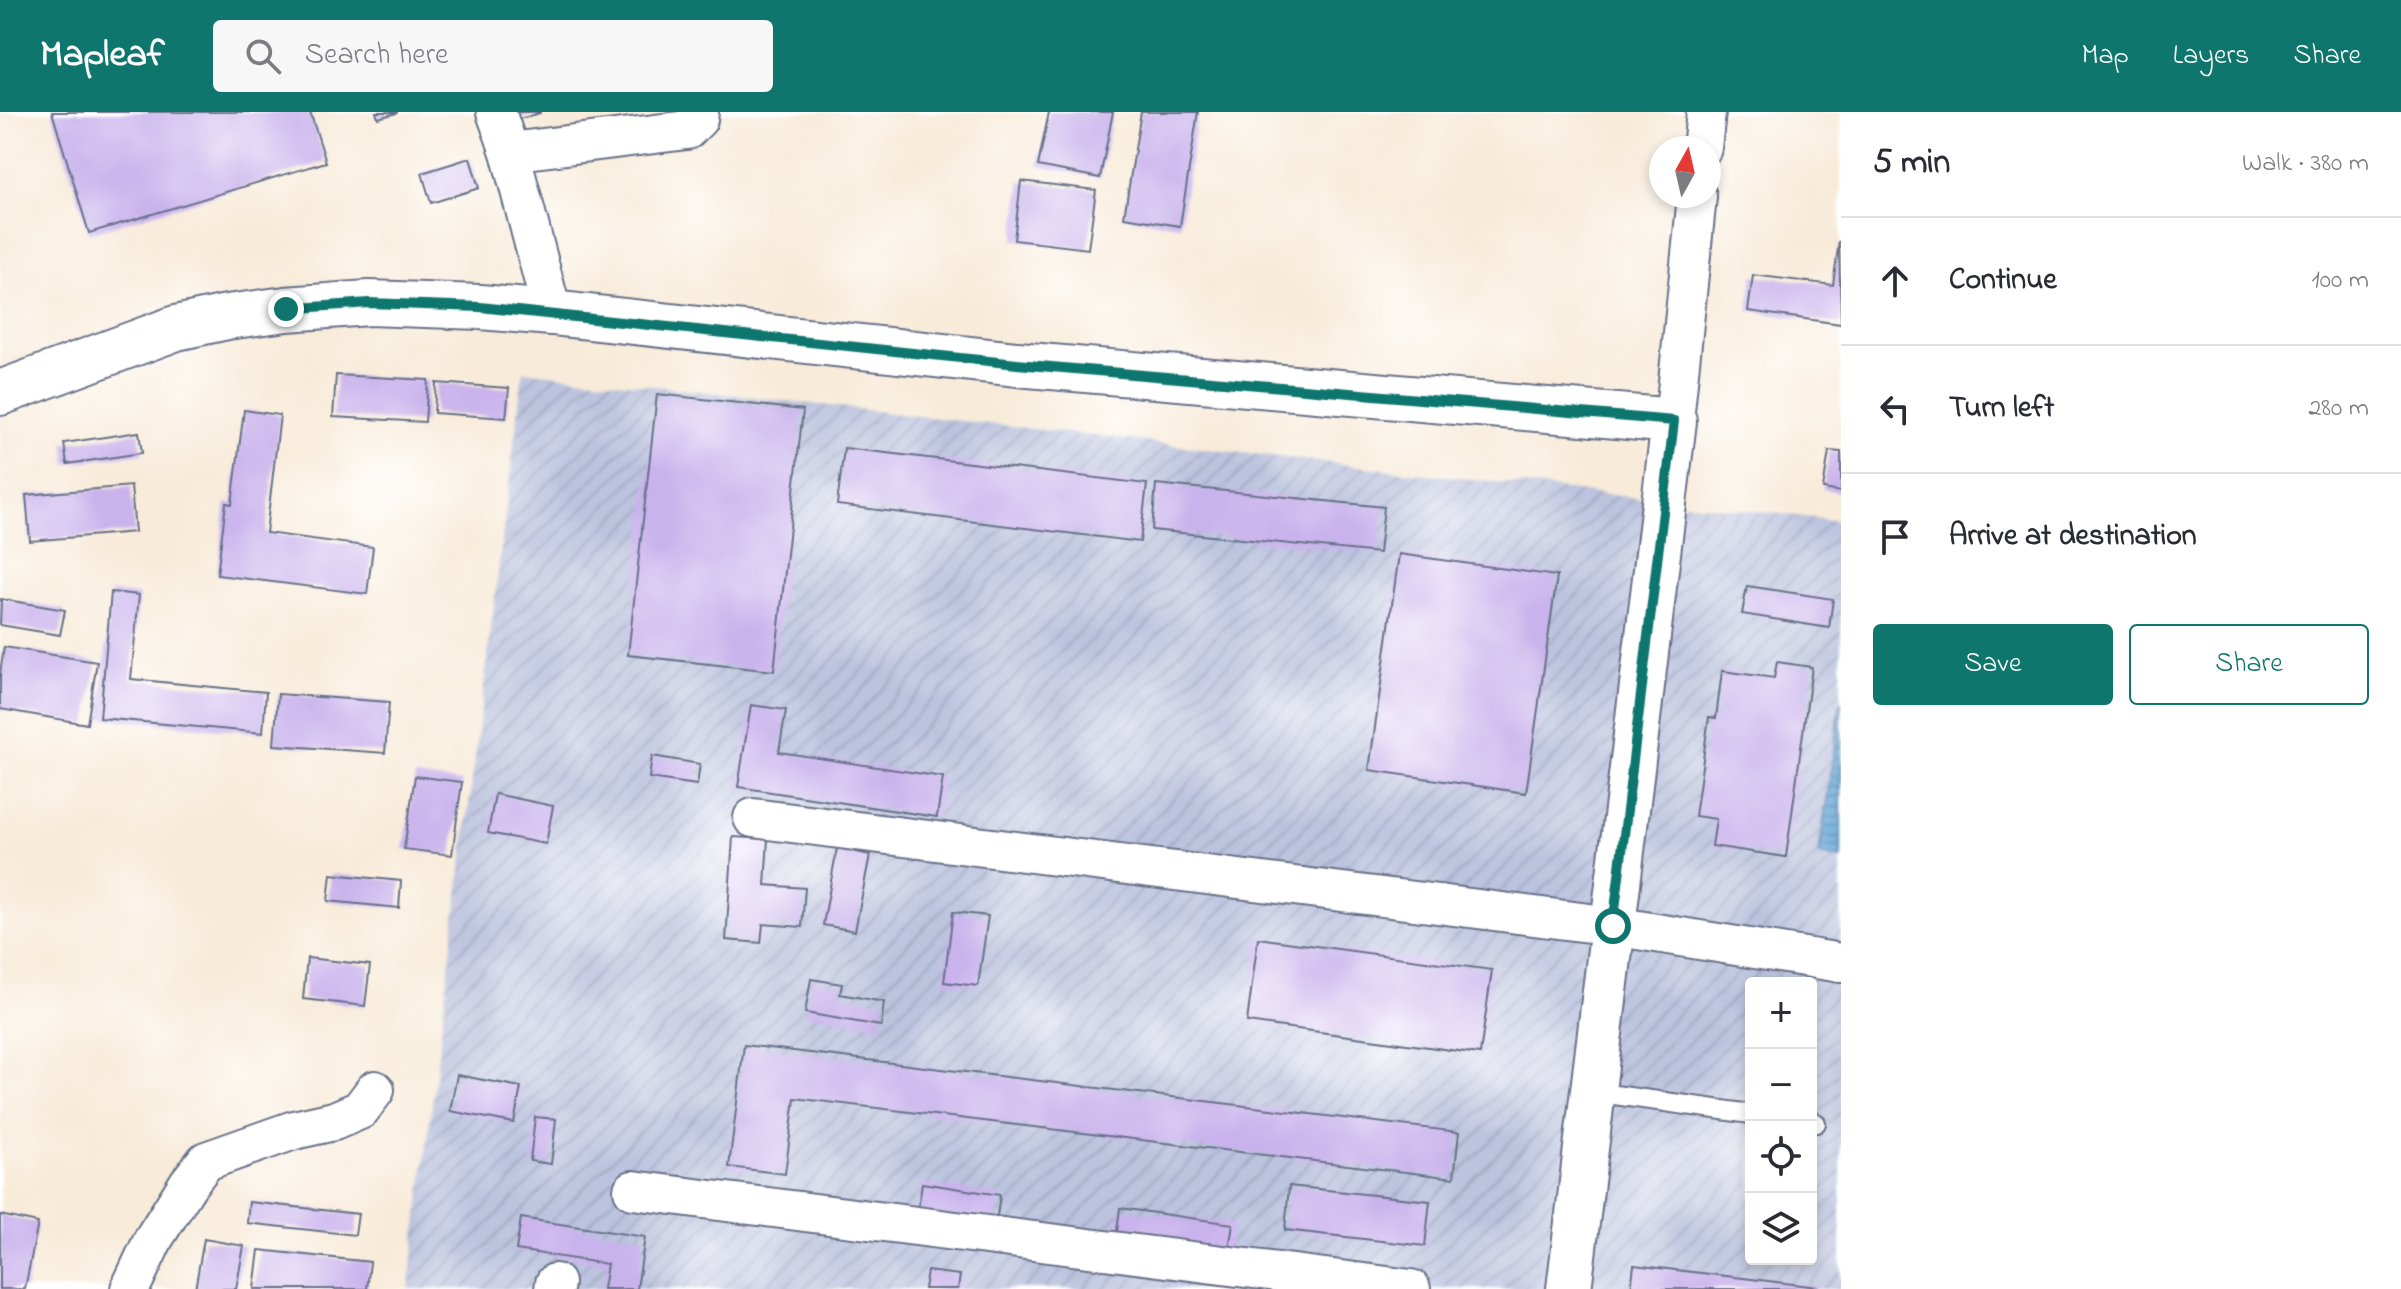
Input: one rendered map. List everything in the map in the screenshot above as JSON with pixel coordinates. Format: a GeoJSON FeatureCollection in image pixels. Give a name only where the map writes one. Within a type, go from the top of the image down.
{"type":"FeatureCollection","features":[{"type":"Feature","properties":{"kind":"street"},"geometry":{"type":"LineString","coordinates":[[496,112],[510,152],[552,313]]}},
{"type":"Feature","properties":{"kind":"street"},"geometry":{"type":"LineString","coordinates":[[510,152],[687,130],[698,119],[699,112]]}},
{"type":"Feature","properties":{"kind":"street"},"geometry":{"type":"LineString","coordinates":[[1703,136],[1706,112]]}},
{"type":"Feature","properties":{"kind":"street"},"geometry":{"type":"LineString","coordinates":[[1569,1289],[1674,421],[1696,208]]}},
{"type":"Feature","properties":{"kind":"street"},"geometry":{"type":"LineString","coordinates":[[0,393],[176,328],[286,309],[369,303],[552,313],[1017,364],[1674,421]]}},
{"type":"Feature","properties":{"kind":"street"},"geometry":{"type":"LineString","coordinates":[[753,818],[1613,926],[1841,963]]}},
{"type":"Feature","properties":{"kind":"street"},"geometry":{"type":"LineString","coordinates":[[130,1289],[154,1238],[206,1161],[294,1130],[334,1121],[360,1110],[375,1090]]}},
{"type":"Feature","properties":{"kind":"street"},"geometry":{"type":"LineString","coordinates":[[633,1190],[1411,1289]]}},
{"type":"Feature","properties":{"kind":"lane"},"geometry":{"type":"LineString","coordinates":[[1593,1092],[1745,1113]]}},
{"type":"Feature","properties":{"kind":"shaded area"},"geometry":{"type":"Polygon","coordinates":[[[523,371],[1841,521],[1841,1289],[409,1289],[523,371]]]}},
{"type":"Feature","properties":{"kind":"water"},"geometry":{"type":"Polygon","coordinates":[[[1841,701],[1841,859],[1819,855],[1841,701]]]}},
{"type":"Feature","properties":{"kind":"building"},"geometry":{"type":"Polygon","coordinates":[[[52,112],[310,112],[326,162],[89,233],[52,112]]]}},
{"type":"Feature","properties":{"kind":"building"},"geometry":{"type":"Polygon","coordinates":[[[376,112],[397,112],[397,113],[378,118],[376,112]]]}},
{"type":"Feature","properties":{"kind":"building"},"geometry":{"type":"Polygon","coordinates":[[[514,112],[540,112],[540,113],[516,120],[514,112]]]}},
{"type":"Feature","properties":{"kind":"building"},"geometry":{"type":"Polygon","coordinates":[[[1049,112],[1113,112],[1100,178],[1038,166],[1049,112]]]}},
{"type":"Feature","properties":{"kind":"building"},"geometry":{"type":"Polygon","coordinates":[[[1141,112],[1198,112],[1180,226],[1124,217],[1141,112]]]}},
{"type":"Feature","properties":{"kind":"building"},"geometry":{"type":"Polygon","coordinates":[[[470,158],[479,188],[431,203],[422,173],[470,158]]]}},
{"type":"Feature","properties":{"kind":"building"},"geometry":{"type":"Polygon","coordinates":[[[1021,181],[1096,190],[1088,249],[1014,240],[1021,181]]]}},
{"type":"Feature","properties":{"kind":"building"},"geometry":{"type":"Polygon","coordinates":[[[1839,241],[1841,324],[1748,311],[1753,275],[1833,285],[1839,241]]]}},
{"type":"Feature","properties":{"kind":"building"},"geometry":{"type":"Polygon","coordinates":[[[336,375],[428,380],[425,422],[333,417],[336,375]]]}},
{"type":"Feature","properties":{"kind":"building"},"geometry":{"type":"Polygon","coordinates":[[[436,383],[509,388],[506,418],[434,413],[436,383]]]}},
{"type":"Feature","properties":{"kind":"building"},"geometry":{"type":"Polygon","coordinates":[[[657,394],[803,410],[774,671],[628,655],[657,394]]]}},
{"type":"Feature","properties":{"kind":"building"},"geometry":{"type":"Polygon","coordinates":[[[244,410],[280,415],[266,533],[373,547],[367,594],[217,575],[226,503],[232,504],[244,410]]]}},
{"type":"Feature","properties":{"kind":"building"},"geometry":{"type":"Polygon","coordinates":[[[139,432],[142,453],[67,464],[64,443],[139,432]]]}},
{"type":"Feature","properties":{"kind":"building"},"geometry":{"type":"Polygon","coordinates":[[[844,448],[1147,484],[1140,542],[837,505],[844,448]]]}},
{"type":"Feature","properties":{"kind":"building"},"geometry":{"type":"Polygon","coordinates":[[[1829,451],[1841,452],[1841,492],[1823,489],[1829,451]]]}},
{"type":"Feature","properties":{"kind":"building"},"geometry":{"type":"Polygon","coordinates":[[[1156,484],[1384,507],[1379,553],[1152,530],[1156,484]]]}},
{"type":"Feature","properties":{"kind":"building"},"geometry":{"type":"Polygon","coordinates":[[[131,486],[135,532],[30,541],[26,495],[131,486]]]}},
{"type":"Feature","properties":{"kind":"building"},"geometry":{"type":"Polygon","coordinates":[[[1399,554],[1557,576],[1526,793],[1369,770],[1399,554]]]}},
{"type":"Feature","properties":{"kind":"building"},"geometry":{"type":"Polygon","coordinates":[[[1747,586],[1833,599],[1829,628],[1742,614],[1747,586]]]}},
{"type":"Feature","properties":{"kind":"building"},"geometry":{"type":"Polygon","coordinates":[[[111,592],[139,595],[131,679],[266,692],[263,733],[100,718],[111,592]]]}},
{"type":"Feature","properties":{"kind":"building"},"geometry":{"type":"Polygon","coordinates":[[[1,599],[65,610],[60,635],[0,625],[1,599]]]}},
{"type":"Feature","properties":{"kind":"building"},"geometry":{"type":"Polygon","coordinates":[[[4,647],[97,662],[87,724],[0,709],[4,647]]]}},
{"type":"Feature","properties":{"kind":"building"},"geometry":{"type":"Polygon","coordinates":[[[1777,662],[1812,667],[1786,857],[1712,846],[1716,819],[1695,816],[1709,717],[1716,718],[1722,671],[1774,678],[1777,662]]]}},
{"type":"Feature","properties":{"kind":"building"},"geometry":{"type":"Polygon","coordinates":[[[278,694],[389,702],[385,753],[274,745],[278,694]]]}},
{"type":"Feature","properties":{"kind":"building"},"geometry":{"type":"Polygon","coordinates":[[[751,705],[786,710],[779,752],[943,777],[937,817],[738,787],[751,705]]]}},
{"type":"Feature","properties":{"kind":"building"},"geometry":{"type":"Polygon","coordinates":[[[652,756],[700,764],[697,785],[649,778],[652,756]]]}},
{"type":"Feature","properties":{"kind":"building"},"geometry":{"type":"Polygon","coordinates":[[[415,776],[462,782],[452,855],[404,849],[415,776]]]}},
{"type":"Feature","properties":{"kind":"building"},"geometry":{"type":"Polygon","coordinates":[[[495,794],[553,806],[546,844],[488,833],[495,794]]]}},
{"type":"Feature","properties":{"kind":"building"},"geometry":{"type":"Polygon","coordinates":[[[733,837],[768,839],[765,885],[805,888],[802,927],[763,924],[761,943],[726,940],[733,837]]]}},
{"type":"Feature","properties":{"kind":"building"},"geometry":{"type":"Polygon","coordinates":[[[837,848],[870,855],[855,931],[823,925],[837,848]]]}},
{"type":"Feature","properties":{"kind":"building"},"geometry":{"type":"Polygon","coordinates":[[[331,874],[401,881],[399,908],[328,901],[331,874]]]}},
{"type":"Feature","properties":{"kind":"building"},"geometry":{"type":"Polygon","coordinates":[[[953,912],[988,916],[978,986],[944,982],[953,912]]]}},
{"type":"Feature","properties":{"kind":"building"},"geometry":{"type":"Polygon","coordinates":[[[1258,938],[1492,970],[1480,1054],[1247,1022],[1258,938]]]}},
{"type":"Feature","properties":{"kind":"building"},"geometry":{"type":"Polygon","coordinates":[[[307,958],[370,965],[365,1006],[303,999],[307,958]]]}},
{"type":"Feature","properties":{"kind":"building"},"geometry":{"type":"Polygon","coordinates":[[[811,979],[842,984],[840,994],[884,1002],[881,1026],[805,1013],[811,979]]]}},
{"type":"Feature","properties":{"kind":"building"},"geometry":{"type":"Polygon","coordinates":[[[744,1045],[1459,1132],[1454,1178],[795,1098],[785,1174],[729,1167],[744,1045]]]}},
{"type":"Feature","properties":{"kind":"building"},"geometry":{"type":"Polygon","coordinates":[[[457,1075],[521,1087],[514,1123],[450,1111],[457,1075]]]}},
{"type":"Feature","properties":{"kind":"building"},"geometry":{"type":"Polygon","coordinates":[[[535,1117],[556,1119],[551,1164],[530,1161],[535,1117]]]}},
{"type":"Feature","properties":{"kind":"building"},"geometry":{"type":"Polygon","coordinates":[[[922,1183],[1000,1195],[996,1223],[918,1210],[922,1183]]]}},
{"type":"Feature","properties":{"kind":"building"},"geometry":{"type":"Polygon","coordinates":[[[1289,1186],[1430,1201],[1425,1246],[1285,1230],[1289,1186]]]}},
{"type":"Feature","properties":{"kind":"building"},"geometry":{"type":"Polygon","coordinates":[[[249,1202],[358,1214],[355,1235],[247,1223],[249,1202]]]}},
{"type":"Feature","properties":{"kind":"building"},"geometry":{"type":"Polygon","coordinates":[[[1120,1208],[1233,1224],[1228,1255],[1116,1239],[1120,1208]]]}},
{"type":"Feature","properties":{"kind":"building"},"geometry":{"type":"Polygon","coordinates":[[[0,1215],[38,1223],[25,1289],[0,1289],[0,1215]]]}},
{"type":"Feature","properties":{"kind":"building"},"geometry":{"type":"Polygon","coordinates":[[[521,1218],[645,1237],[637,1289],[603,1289],[607,1264],[516,1250],[521,1218]]]}},
{"type":"Feature","properties":{"kind":"building"},"geometry":{"type":"Polygon","coordinates":[[[204,1239],[244,1246],[236,1289],[195,1289],[204,1239]]]}},
{"type":"Feature","properties":{"kind":"building"},"geometry":{"type":"Polygon","coordinates":[[[259,1250],[370,1262],[367,1289],[254,1289],[259,1250]]]}},
{"type":"Feature","properties":{"kind":"building"},"geometry":{"type":"Polygon","coordinates":[[[1634,1265],[1818,1287],[1818,1289],[1631,1289],[1634,1265]]]}},
{"type":"Feature","properties":{"kind":"building"},"geometry":{"type":"Polygon","coordinates":[[[927,1271],[960,1275],[958,1289],[924,1289],[927,1271]]]}},
{"type":"Feature","properties":{"kind":"route"},"geometry":{"type":"LineString","coordinates":[[286,309],[369,303],[480,307],[1017,364],[1674,421],[1613,926]]}}]}
